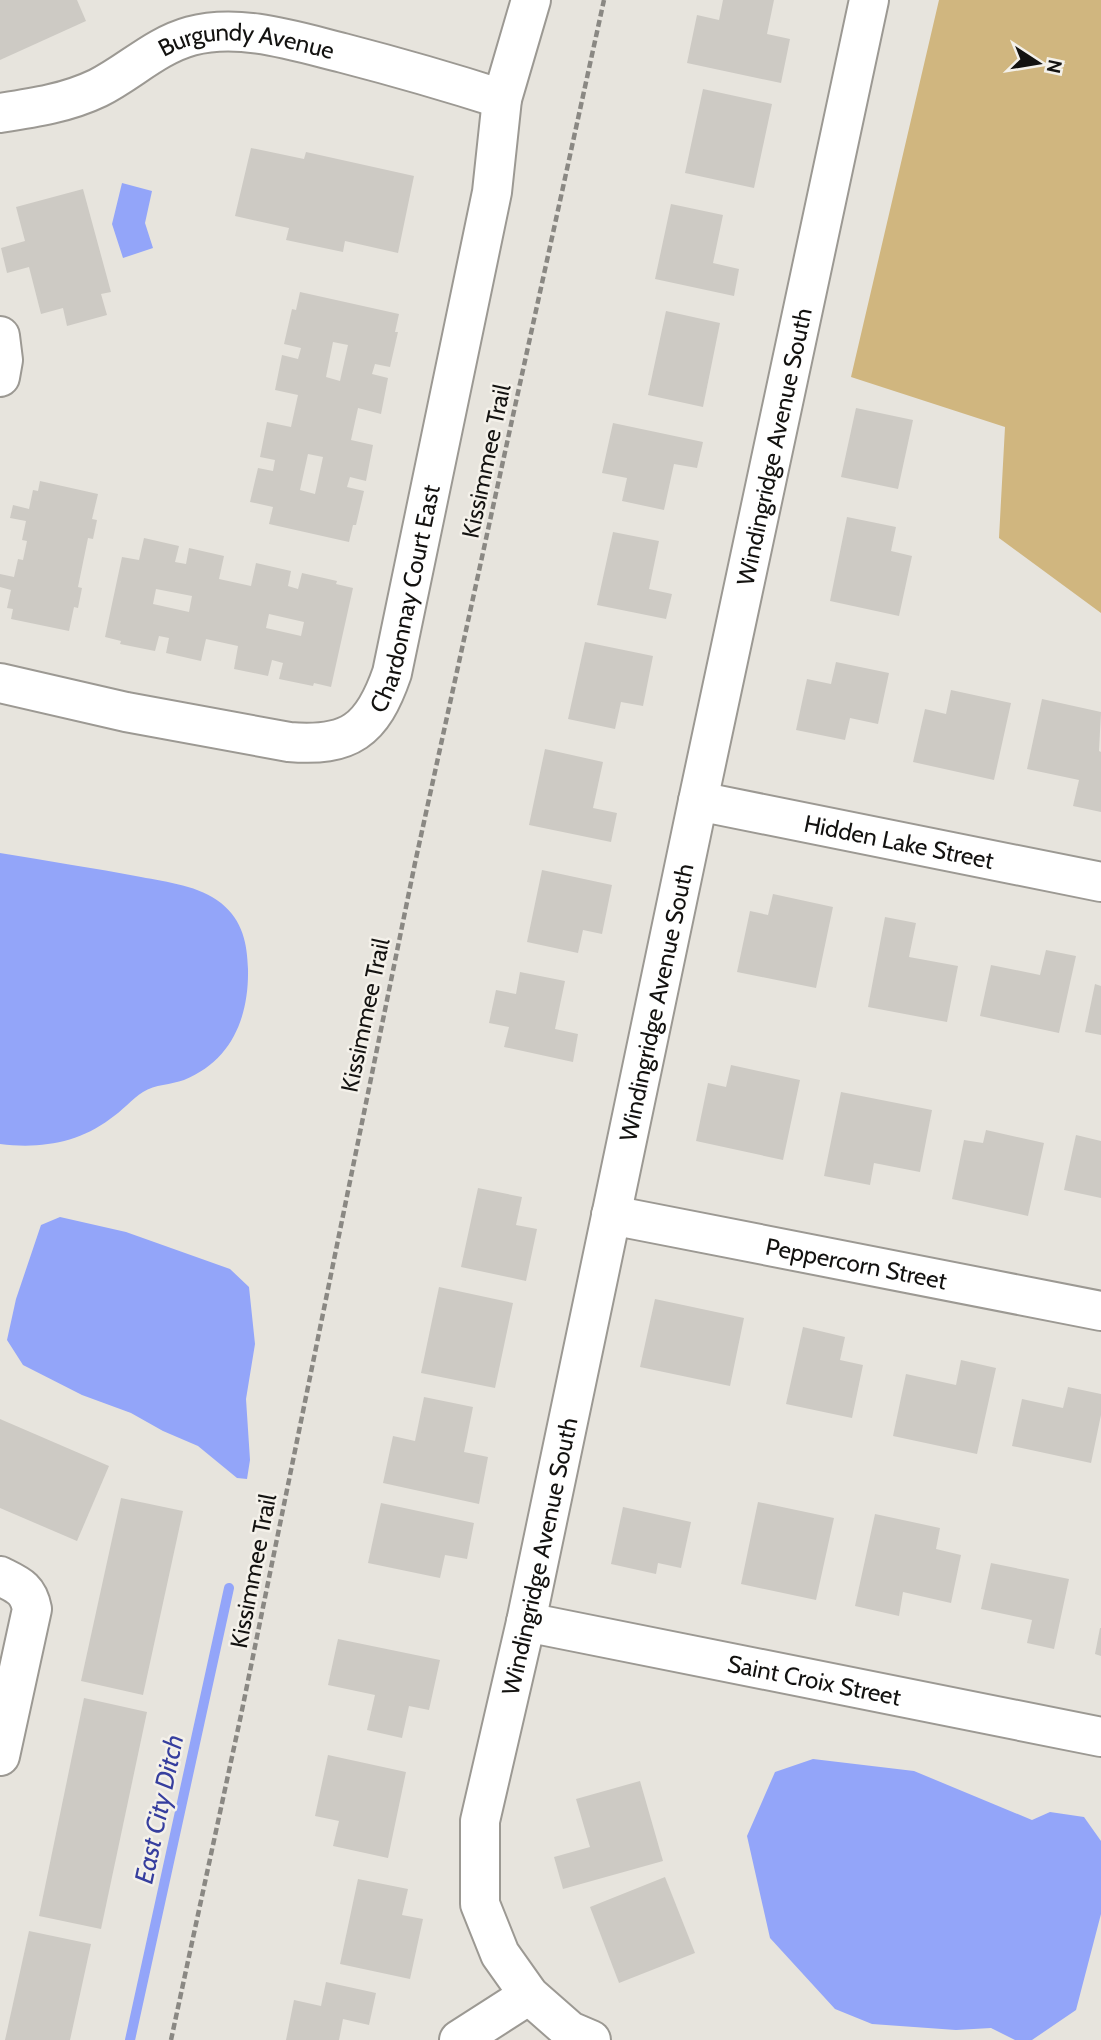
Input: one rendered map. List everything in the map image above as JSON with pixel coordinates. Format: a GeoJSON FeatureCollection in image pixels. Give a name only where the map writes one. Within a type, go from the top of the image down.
{"type":"FeatureCollection","features":[{"type":"Feature","properties":{"kind":"street","name":"Chardonnay Court East"},"geometry":{"type":"LineString","coordinates":[[0,683],[126,712],[289,742],[326,743],[341,740],[365,724],[381,699],[392,673],[492,192],[502,99],[531,0]]}},
{"type":"Feature","properties":{"kind":"street","name":"Windingridge Avenue South"},"geometry":{"type":"LineString","coordinates":[[591,2040],[570,2031],[530,1995],[500,1954],[480,1904],[480,1821],[526,1622],[869,0]]}},
{"type":"Feature","properties":{"kind":"street","name":"Burgundy Avenue"},"geometry":{"type":"LineString","coordinates":[[0,113],[75,98],[100,86],[170,43],[216,32],[280,38],[374,61],[502,99]]}},
{"type":"Feature","properties":{"kind":"street"},"geometry":{"type":"LineString","coordinates":[[0,337],[3,360],[0,377]]}},
{"type":"Feature","properties":{"kind":"street","name":"Hidden Lake Street"},"geometry":{"type":"LineString","coordinates":[[698,801],[1101,882]]}},
{"type":"Feature","properties":{"kind":"street","name":"Peppercorn Street"},"geometry":{"type":"LineString","coordinates":[[611,1215],[1101,1311]]}},
{"type":"Feature","properties":{"kind":"street"},"geometry":{"type":"LineString","coordinates":[[0,1576],[24,1589],[30,1597],[30,1621],[8,1683],[0,1756]]}},
{"type":"Feature","properties":{"kind":"street","name":"Saint Croix Street"},"geometry":{"type":"LineString","coordinates":[[526,1622],[1101,1737]]}},
{"type":"Feature","properties":{"kind":"street"},"geometry":{"type":"LineString","coordinates":[[459,2040],[530,1995]]}},
{"type":"Feature","properties":{"kind":"path","name":"Kissimmee Trail"},"geometry":{"type":"LineString","coordinates":[[171,2040],[241,1715],[409,890],[604,0]]}},
{"type":"Feature","properties":{"kind":"shaded area"},"geometry":{"type":"Polygon","coordinates":[[[939,0],[1101,0],[1101,613],[999,538],[1005,427],[851,377],[939,0]]]}},
{"type":"Feature","properties":{"kind":"water"},"geometry":{"type":"Polygon","coordinates":[[[122,183],[152,191],[145,223],[153,248],[123,258],[112,224],[122,183]]]}},
{"type":"Feature","properties":{"kind":"water"},"geometry":{"type":"Polygon","coordinates":[[[0,853],[172,883],[203,892],[221,903],[239,925],[248,969],[241,1021],[234,1036],[214,1062],[184,1080],[148,1089],[98,1127],[72,1139],[30,1146],[0,1144],[0,853]]]}},
{"type":"Feature","properties":{"kind":"water"},"geometry":{"type":"Polygon","coordinates":[[[60,1217],[126,1232],[230,1269],[249,1287],[255,1344],[246,1399],[250,1460],[247,1479],[237,1478],[198,1446],[131,1413],[82,1395],[23,1365],[7,1340],[16,1299],[41,1225],[60,1217]]]}},
{"type":"Feature","properties":{"kind":"water"},"geometry":{"type":"Polygon","coordinates":[[[813,1759],[914,1771],[1032,1820],[1050,1812],[1084,1817],[1101,1841],[1101,1914],[1076,2010],[1032,2040],[1015,2040],[991,2028],[956,2030],[872,2024],[835,2009],[770,1938],[747,1836],[775,1772],[813,1759]]]}},
{"type":"Feature","properties":{"kind":"building"},"geometry":{"type":"Polygon","coordinates":[[[0,0],[77,0],[86,21],[0,60],[0,0]]]}},
{"type":"Feature","properties":{"kind":"building"},"geometry":{"type":"Polygon","coordinates":[[[723,0],[774,0],[767,34],[790,39],[781,83],[687,63],[697,15],[719,20],[723,0]]]}},
{"type":"Feature","properties":{"kind":"building"},"geometry":{"type":"Polygon","coordinates":[[[703,89],[772,104],[754,188],[685,173],[703,89]]]}},
{"type":"Feature","properties":{"kind":"building"},"geometry":{"type":"Polygon","coordinates":[[[251,148],[304,159],[306,152],[414,176],[398,253],[345,241],[343,252],[286,240],[289,228],[235,216],[251,148]]]}},
{"type":"Feature","properties":{"kind":"building"},"geometry":{"type":"Polygon","coordinates":[[[83,189],[111,292],[101,294],[107,315],[67,326],[63,308],[41,314],[29,267],[7,273],[1,248],[25,241],[16,207],[83,189]]]}},
{"type":"Feature","properties":{"kind":"building"},"geometry":{"type":"Polygon","coordinates":[[[671,204],[723,215],[713,263],[739,269],[734,296],[655,279],[671,204]]]}},
{"type":"Feature","properties":{"kind":"building"},"geometry":{"type":"Polygon","coordinates":[[[300,292],[399,314],[390,367],[375,364],[372,374],[388,378],[381,414],[358,408],[351,440],[373,445],[366,481],[350,477],[347,487],[364,491],[349,542],[269,524],[273,507],[250,502],[258,468],[273,471],[275,460],[260,457],[267,422],[291,427],[298,395],[275,390],[282,355],[298,359],[301,348],[284,344],[292,309],[296,310],[300,292]],[[333,342],[326,377],[340,381],[348,345],[333,342]],[[308,454],[300,490],[315,494],[323,457],[308,454]]]}},
{"type":"Feature","properties":{"kind":"building"},"geometry":{"type":"Polygon","coordinates":[[[666,311],[720,323],[703,407],[648,395],[666,311]]]}},
{"type":"Feature","properties":{"kind":"building"},"geometry":{"type":"Polygon","coordinates":[[[856,408],[913,420],[898,489],[841,477],[856,408]]]}},
{"type":"Feature","properties":{"kind":"building"},"geometry":{"type":"Polygon","coordinates":[[[613,423],[703,442],[697,468],[674,464],[664,510],[622,501],[627,478],[602,473],[613,423]]]}},
{"type":"Feature","properties":{"kind":"building"},"geometry":{"type":"Polygon","coordinates":[[[40,481],[98,494],[92,519],[97,520],[93,539],[88,538],[78,587],[82,588],[78,608],[74,607],[69,631],[11,619],[13,609],[7,608],[11,590],[0,587],[0,574],[14,577],[18,559],[23,560],[27,541],[22,540],[26,521],[10,518],[13,505],[29,509],[33,490],[38,491],[40,481]]]}},
{"type":"Feature","properties":{"kind":"building"},"geometry":{"type":"Polygon","coordinates":[[[847,517],[896,527],[891,551],[912,556],[899,616],[830,601],[847,517]]]}},
{"type":"Feature","properties":{"kind":"building"},"geometry":{"type":"Polygon","coordinates":[[[613,532],[659,541],[649,589],[672,594],[666,619],[597,605],[613,532]]]}},
{"type":"Feature","properties":{"kind":"building"},"geometry":{"type":"Polygon","coordinates":[[[144,538],[179,546],[175,562],[186,564],[189,548],[224,556],[219,579],[251,586],[256,563],[291,571],[288,586],[298,589],[302,573],[337,581],[336,584],[353,588],[331,687],[279,679],[283,663],[272,660],[268,676],[234,669],[238,646],[206,639],[201,661],[166,653],[169,638],[159,636],[155,651],[120,644],[121,641],[105,637],[122,557],[139,560],[144,538]],[[156,589],[153,604],[189,612],[192,596],[156,589]],[[269,614],[266,628],[301,636],[304,622],[269,614]]]}},
{"type":"Feature","properties":{"kind":"building"},"geometry":{"type":"Polygon","coordinates":[[[585,642],[653,656],[643,706],[621,702],[615,729],[568,719],[585,642]]]}},
{"type":"Feature","properties":{"kind":"building"},"geometry":{"type":"Polygon","coordinates":[[[836,662],[889,673],[878,724],[850,718],[845,740],[796,730],[807,679],[831,684],[836,662]]]}},
{"type":"Feature","properties":{"kind":"building"},"geometry":{"type":"Polygon","coordinates":[[[951,690],[1011,703],[994,780],[913,762],[925,709],[946,714],[951,690]]]}},
{"type":"Feature","properties":{"kind":"building"},"geometry":{"type":"Polygon","coordinates":[[[1042,699],[1101,712],[1101,812],[1073,806],[1079,780],[1027,769],[1042,699]]]}},
{"type":"Feature","properties":{"kind":"building"},"geometry":{"type":"Polygon","coordinates":[[[545,749],[603,762],[593,808],[617,813],[611,842],[529,825],[545,749]]]}},
{"type":"Feature","properties":{"kind":"building"},"geometry":{"type":"Polygon","coordinates":[[[542,870],[612,885],[602,934],[583,930],[578,953],[527,942],[542,870]]]}},
{"type":"Feature","properties":{"kind":"building"},"geometry":{"type":"Polygon","coordinates":[[[773,894],[833,907],[816,988],[737,972],[750,911],[768,915],[773,894]]]}},
{"type":"Feature","properties":{"kind":"building"},"geometry":{"type":"Polygon","coordinates":[[[885,917],[916,923],[909,957],[958,966],[947,1022],[868,1007],[885,917]]]}},
{"type":"Feature","properties":{"kind":"building"},"geometry":{"type":"Polygon","coordinates":[[[1046,950],[1076,956],[1059,1033],[980,1016],[991,965],[1040,975],[1046,950]]]}},
{"type":"Feature","properties":{"kind":"building"},"geometry":{"type":"Polygon","coordinates":[[[520,972],[565,981],[555,1029],[578,1034],[573,1062],[504,1047],[509,1027],[489,1023],[496,990],[516,994],[520,972]]]}},
{"type":"Feature","properties":{"kind":"building"},"geometry":{"type":"Polygon","coordinates":[[[1095,984],[1101,986],[1101,1035],[1085,1032],[1095,984]]]}},
{"type":"Feature","properties":{"kind":"building"},"geometry":{"type":"Polygon","coordinates":[[[731,1065],[800,1080],[783,1160],[696,1141],[708,1083],[726,1087],[731,1065]]]}},
{"type":"Feature","properties":{"kind":"building"},"geometry":{"type":"Polygon","coordinates":[[[841,1092],[932,1110],[920,1172],[874,1163],[870,1185],[824,1176],[841,1092]]]}},
{"type":"Feature","properties":{"kind":"building"},"geometry":{"type":"Polygon","coordinates":[[[986,1130],[1044,1143],[1028,1216],[952,1199],[964,1140],[983,1143],[986,1130]]]}},
{"type":"Feature","properties":{"kind":"building"},"geometry":{"type":"Polygon","coordinates":[[[1076,1135],[1101,1141],[1101,1198],[1064,1190],[1076,1135]]]}},
{"type":"Feature","properties":{"kind":"building"},"geometry":{"type":"Polygon","coordinates":[[[478,1188],[522,1197],[516,1225],[537,1229],[526,1281],[461,1267],[478,1188]]]}},
{"type":"Feature","properties":{"kind":"building"},"geometry":{"type":"Polygon","coordinates":[[[439,1287],[513,1303],[495,1388],[421,1373],[439,1287]]]}},
{"type":"Feature","properties":{"kind":"building"},"geometry":{"type":"Polygon","coordinates":[[[655,1299],[744,1318],[730,1386],[640,1367],[655,1299]]]}},
{"type":"Feature","properties":{"kind":"building"},"geometry":{"type":"Polygon","coordinates":[[[803,1327],[845,1337],[840,1360],[863,1365],[852,1418],[786,1404],[803,1327]]]}},
{"type":"Feature","properties":{"kind":"building"},"geometry":{"type":"Polygon","coordinates":[[[961,1360],[996,1368],[977,1454],[893,1436],[906,1374],[956,1385],[961,1360]]]}},
{"type":"Feature","properties":{"kind":"building"},"geometry":{"type":"Polygon","coordinates":[[[1068,1387],[1101,1394],[1101,1415],[1091,1463],[1012,1446],[1022,1399],[1063,1408],[1068,1387]]]}},
{"type":"Feature","properties":{"kind":"building"},"geometry":{"type":"Polygon","coordinates":[[[424,1397],[473,1407],[464,1452],[488,1457],[479,1504],[383,1483],[393,1436],[415,1441],[424,1397]]]}},
{"type":"Feature","properties":{"kind":"building"},"geometry":{"type":"Polygon","coordinates":[[[0,1419],[109,1466],[77,1541],[0,1508],[0,1419]]]}},
{"type":"Feature","properties":{"kind":"building"},"geometry":{"type":"Polygon","coordinates":[[[121,1498],[183,1511],[143,1695],[81,1681],[121,1498]]]}},
{"type":"Feature","properties":{"kind":"building"},"geometry":{"type":"Polygon","coordinates":[[[758,1502],[834,1518],[816,1600],[741,1584],[758,1502]]]}},
{"type":"Feature","properties":{"kind":"building"},"geometry":{"type":"Polygon","coordinates":[[[381,1503],[474,1523],[467,1559],[445,1555],[440,1578],[368,1563],[381,1503]]]}},
{"type":"Feature","properties":{"kind":"building"},"geometry":{"type":"Polygon","coordinates":[[[623,1507],[691,1522],[681,1568],[658,1563],[656,1574],[611,1564],[623,1507]]]}},
{"type":"Feature","properties":{"kind":"building"},"geometry":{"type":"Polygon","coordinates":[[[875,1514],[940,1528],[936,1549],[961,1555],[951,1603],[903,1592],[899,1616],[855,1606],[875,1514]]]}},
{"type":"Feature","properties":{"kind":"building"},"geometry":{"type":"Polygon","coordinates":[[[991,1563],[1069,1579],[1054,1649],[1027,1643],[1032,1620],[981,1609],[991,1563]]]}},
{"type":"Feature","properties":{"kind":"building"},"geometry":{"type":"Polygon","coordinates":[[[1101,1628],[1101,1656],[1095,1654],[1101,1628]]]}},
{"type":"Feature","properties":{"kind":"building"},"geometry":{"type":"Polygon","coordinates":[[[338,1639],[440,1660],[429,1710],[409,1706],[402,1738],[367,1730],[375,1695],[328,1685],[338,1639]]]}},
{"type":"Feature","properties":{"kind":"building"},"geometry":{"type":"Polygon","coordinates":[[[84,1698],[147,1712],[101,1929],[39,1916],[84,1698]]]}},
{"type":"Feature","properties":{"kind":"building"},"geometry":{"type":"Polygon","coordinates":[[[328,1755],[406,1772],[388,1858],[333,1846],[339,1821],[315,1816],[328,1755]]]}},
{"type":"Feature","properties":{"kind":"building"},"geometry":{"type":"Polygon","coordinates":[[[640,1781],[663,1861],[563,1889],[554,1857],[590,1847],[576,1799],[640,1781]]]}},
{"type":"Feature","properties":{"kind":"building"},"geometry":{"type":"Polygon","coordinates":[[[665,1877],[695,1953],[619,1983],[590,1907],[665,1877]]]}},
{"type":"Feature","properties":{"kind":"building"},"geometry":{"type":"Polygon","coordinates":[[[358,1879],[408,1889],[402,1915],[423,1919],[410,1979],[340,1964],[358,1879]]]}},
{"type":"Feature","properties":{"kind":"building"},"geometry":{"type":"Polygon","coordinates":[[[29,1931],[91,1944],[70,2040],[5,2040],[29,1931]]]}},
{"type":"Feature","properties":{"kind":"building"},"geometry":{"type":"Polygon","coordinates":[[[326,1982],[376,1993],[369,2025],[343,2019],[339,2040],[286,2040],[294,2000],[321,2006],[326,1982]]]}},
{"type":"Feature","properties":{"kind":"waterway","name":"East City Ditch"},"geometry":{"type":"LineString","coordinates":[[130,2040],[229,1588]]}}]}
